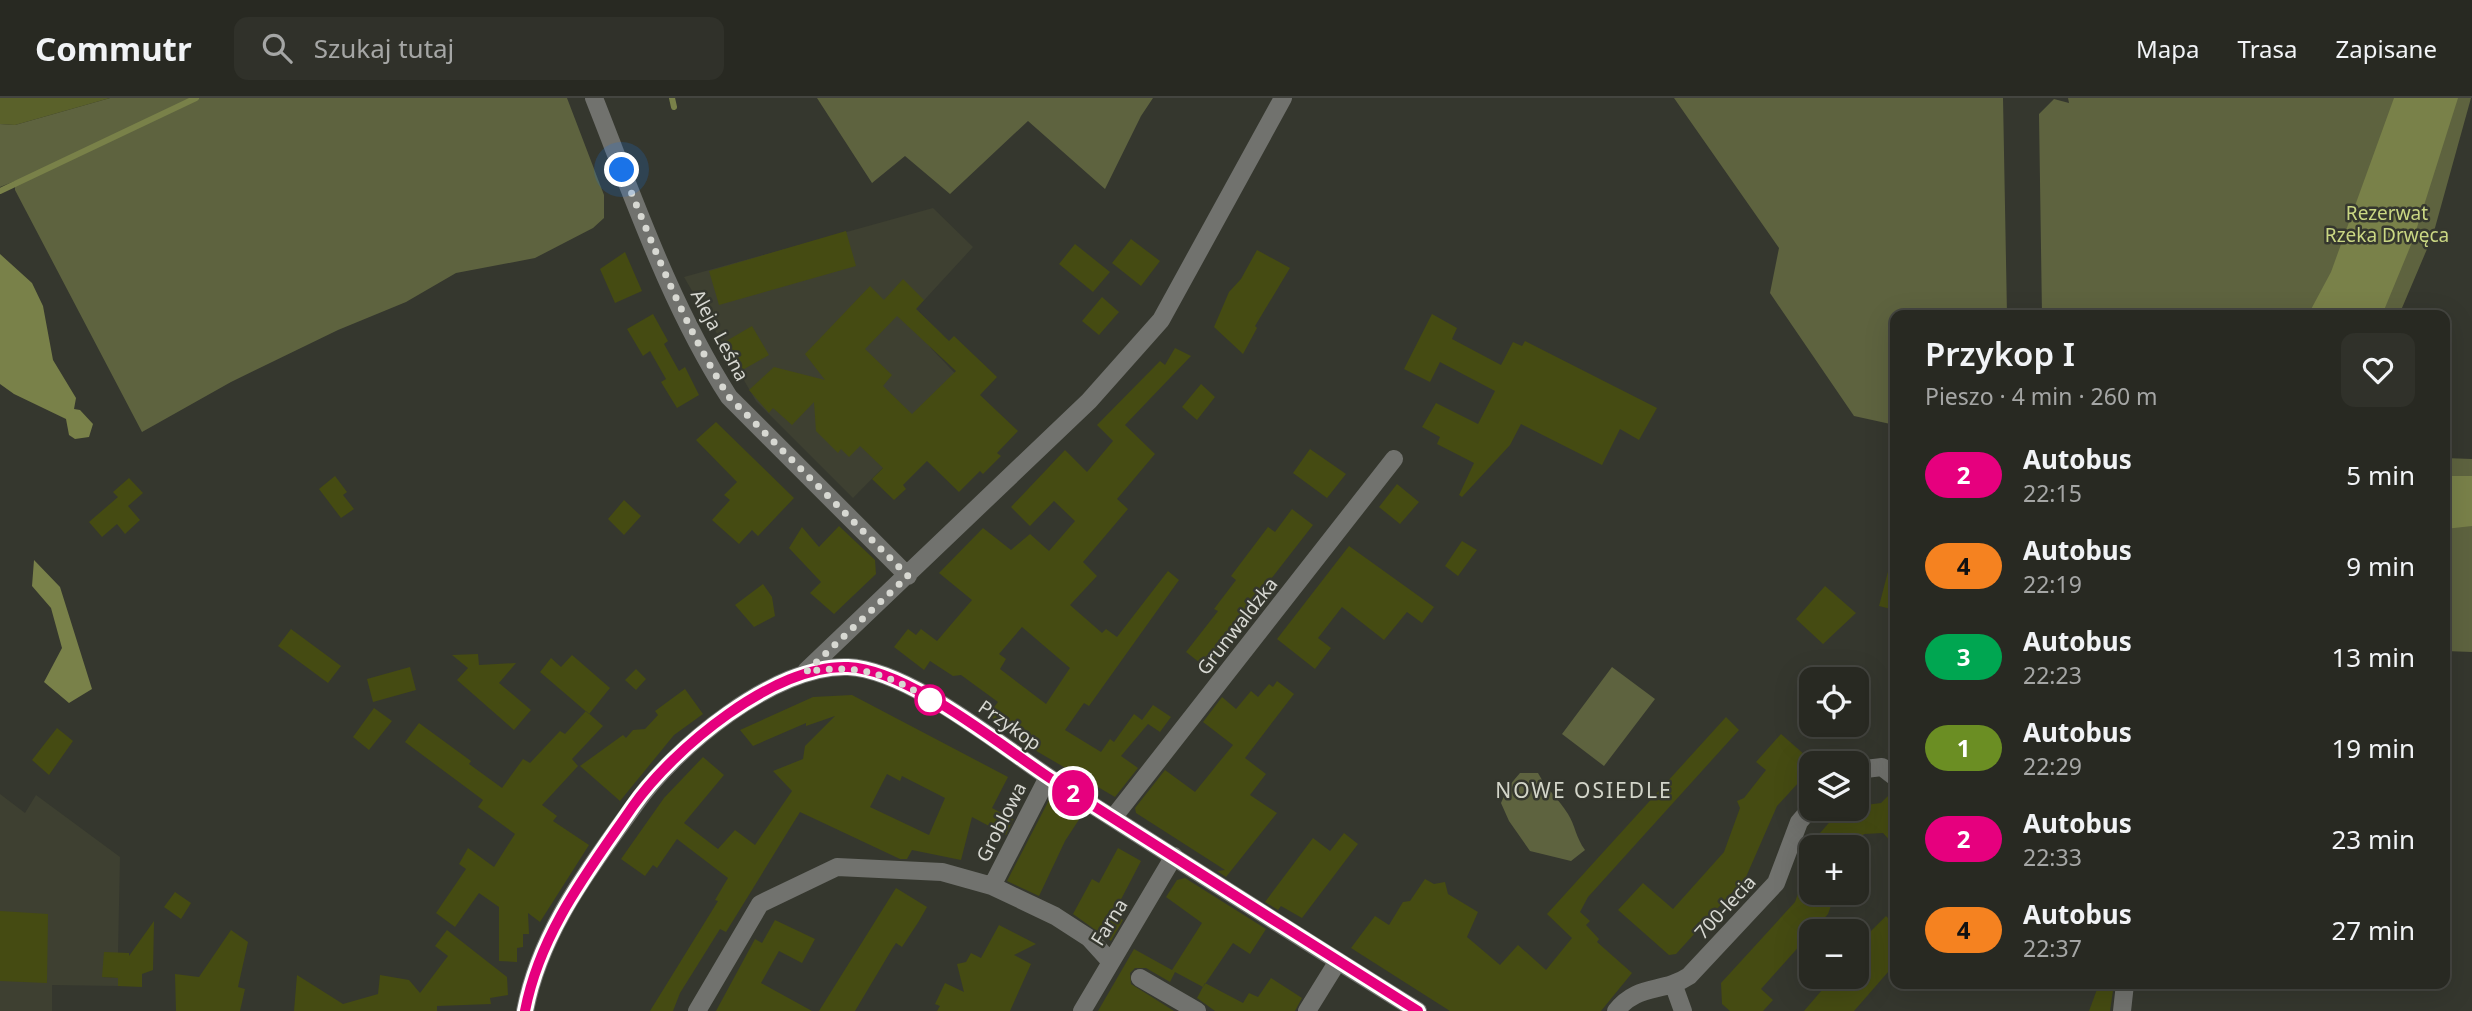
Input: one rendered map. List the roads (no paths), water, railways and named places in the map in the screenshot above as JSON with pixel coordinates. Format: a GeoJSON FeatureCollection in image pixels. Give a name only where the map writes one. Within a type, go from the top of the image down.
{"type":"FeatureCollection","features":[{"type":"Feature","properties":{"kind":"street","name":"Aleja Leśna"},"geometry":{"type":"LineString","coordinates":[[594,98],[660,265],[709,366],[729,397],[908,576]]}},
{"type":"Feature","properties":{"kind":"street"},"geometry":{"type":"LineString","coordinates":[[806,672],[1089,401],[1161,320],[1283,98]]}},
{"type":"Feature","properties":{"kind":"street","name":"Grunwaldzka"},"geometry":{"type":"LineString","coordinates":[[1113,818],[1394,459]]}},
{"type":"Feature","properties":{"kind":"street","name":"Przykop"},"geometry":{"type":"LineString","coordinates":[[525,1011],[537,963],[549,936],[580,882],[653,779],[698,736],[763,694],[806,672],[850,667],[889,678],[970,721],[1048,777],[1418,1011]]}},
{"type":"Feature","properties":{"kind":"street"},"geometry":{"type":"LineString","coordinates":[[1869,769],[1882,767],[1890,773]]}},
{"type":"Feature","properties":{"kind":"street","name":"Groblowa"},"geometry":{"type":"LineString","coordinates":[[992,886],[1048,777]]}},
{"type":"Feature","properties":{"kind":"street","name":"700-lecia"},"geometry":{"type":"LineString","coordinates":[[1674,986],[1689,976],[1776,883],[1800,821]]}},
{"type":"Feature","properties":{"kind":"street","name":"Farna"},"geometry":{"type":"LineString","coordinates":[[1082,1011],[1109,960],[1174,856]]}},
{"type":"Feature","properties":{"kind":"street"},"geometry":{"type":"LineString","coordinates":[[697,1011],[760,904],[837,867],[942,872],[992,886],[1055,916],[1089,938],[1109,960]]}},
{"type":"Feature","properties":{"kind":"street"},"geometry":{"type":"LineString","coordinates":[[1307,1011],[1338,961]]}},
{"type":"Feature","properties":{"kind":"street"},"geometry":{"type":"LineString","coordinates":[[1140,978],[1197,1011]]}},
{"type":"Feature","properties":{"kind":"street"},"geometry":{"type":"LineString","coordinates":[[1616,1011],[1625,999],[1643,990],[1674,986],[1683,1011]]}},
{"type":"Feature","properties":{"kind":"street"},"geometry":{"type":"LineString","coordinates":[[2123,1011],[2124,989]]}},
{"type":"Feature","properties":{"kind":"waterway"},"geometry":{"type":"LineString","coordinates":[[0,191],[196,98]]}},
{"type":"Feature","properties":{"kind":"waterway"},"geometry":{"type":"LineString","coordinates":[[672,98],[674,107]]}},
{"type":"Feature","properties":{"kind":"district","name":"NOWE OSIEDLE"},"geometry":{"type":"Point","coordinates":[1584,790]}},
{"type":"Feature","properties":{"kind":"park label","name":"Rezerwat Rzeka Drwęca"},"geometry":{"type":"Point","coordinates":[2387,224]}}]}
